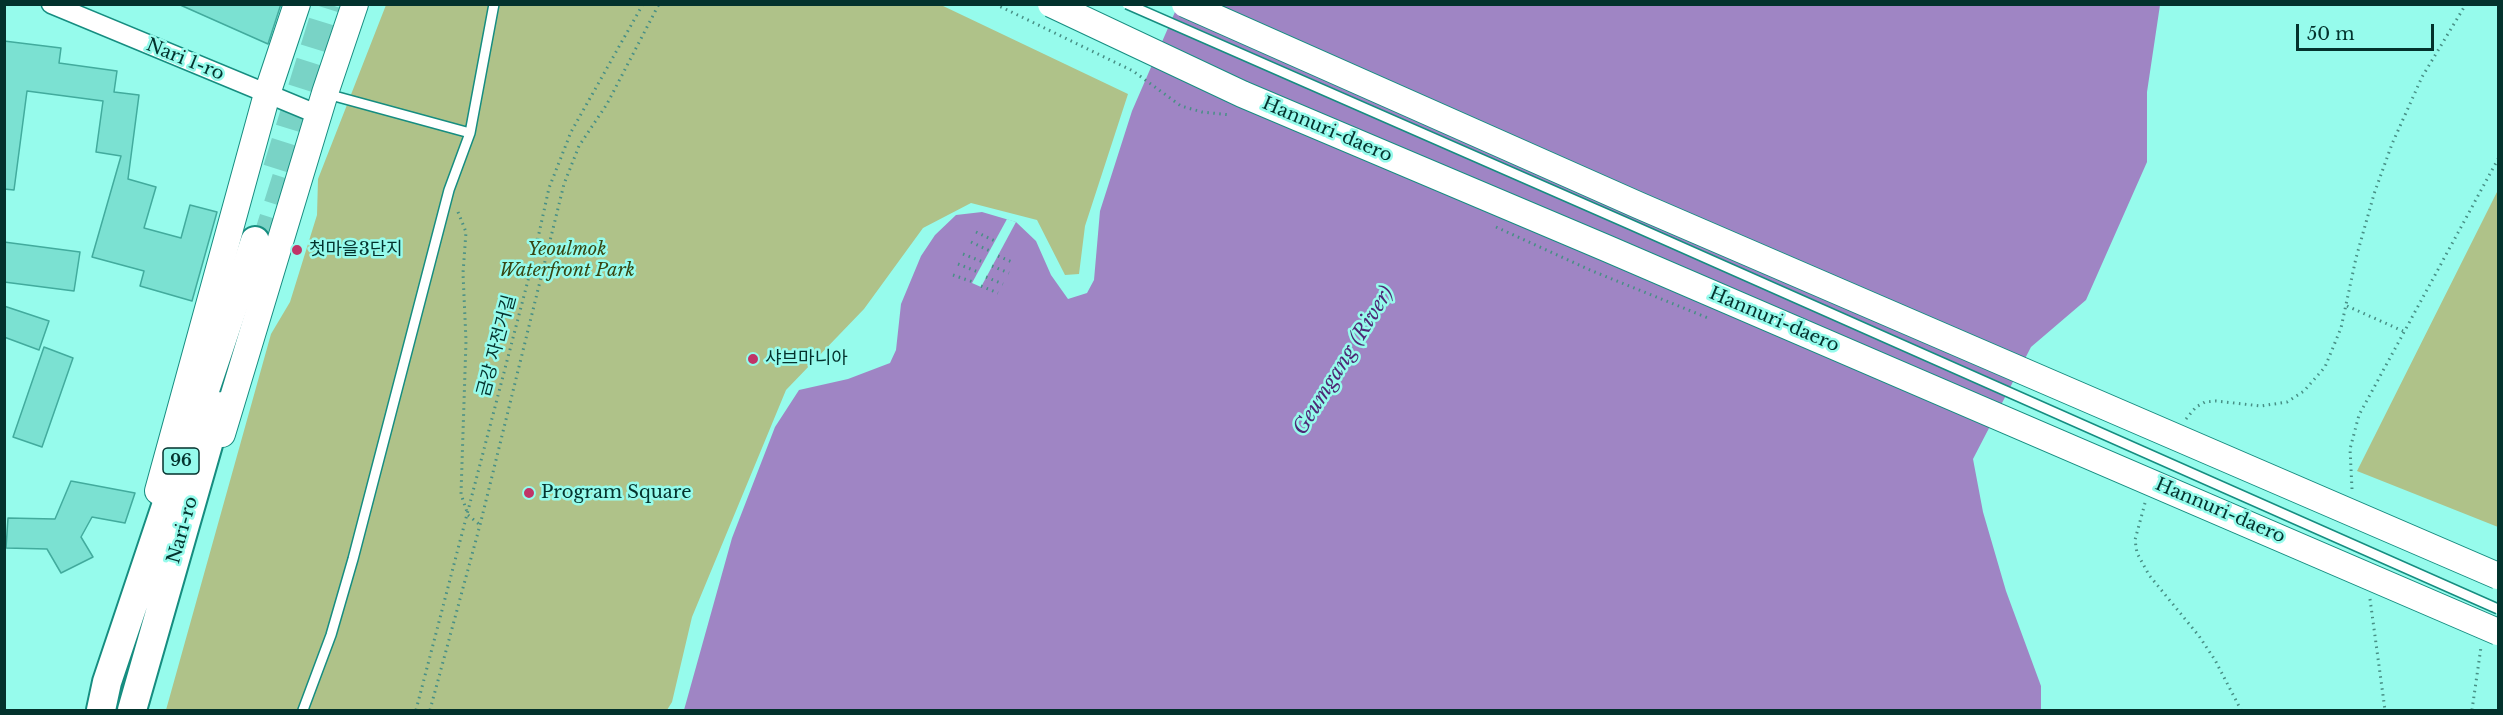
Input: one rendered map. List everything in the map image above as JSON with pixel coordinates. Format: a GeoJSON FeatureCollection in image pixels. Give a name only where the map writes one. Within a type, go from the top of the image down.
{"type":"FeatureCollection","features":[{"type":"Feature","properties":{"kind":"main road","name":"Nari-ro"},"geometry":{"type":"LineString","coordinates":[[107,682],[260,243],[134,701]]}},
{"type":"Feature","properties":{"kind":"main road","name":"96"},"geometry":{"type":"LineString","coordinates":[[101,711],[107,682]]}},
{"type":"Feature","properties":{"kind":"street","name":"Nari 1-ro"},"geometry":{"type":"LineString","coordinates":[[51,4],[267,93],[322,104]]}},
{"type":"Feature","properties":{"kind":"street"},"geometry":{"type":"LineString","coordinates":[[107,682],[267,93],[297,4]]}},
{"type":"Feature","properties":{"kind":"street"},"geometry":{"type":"LineString","coordinates":[[134,701],[173,596],[322,104],[355,4]]}},
{"type":"Feature","properties":{"kind":"street","name":"Hannuri-daero"},"geometry":{"type":"LineString","coordinates":[[1051,4],[1242,94],[1628,257],[2499,632]]}},
{"type":"Feature","properties":{"kind":"street"},"geometry":{"type":"LineString","coordinates":[[1185,4],[1648,209],[2499,576]]}},
{"type":"Feature","properties":{"kind":"lane"},"geometry":{"type":"LineString","coordinates":[[303,711],[331,635],[354,559],[449,190],[470,133],[494,4]]}},
{"type":"Feature","properties":{"kind":"lane"},"geometry":{"type":"LineString","coordinates":[[1127,4],[2499,609]]}},
{"type":"Feature","properties":{"kind":"lane"},"geometry":{"type":"LineString","coordinates":[[322,104],[470,133]]}},
{"type":"Feature","properties":{"kind":"path","name":"금강 자전거길"},"geometry":{"type":"LineString","coordinates":[[416,711],[468,515],[549,188],[571,132],[643,4]]}},
{"type":"Feature","properties":{"kind":"path"},"geometry":{"type":"LineString","coordinates":[[430,711],[480,525],[564,184],[579,146],[606,104],[659,4]]}},
{"type":"Feature","properties":{"kind":"path"},"geometry":{"type":"LineString","coordinates":[[2182,427],[2187,416],[2205,402],[2276,405],[2287,402],[2304,391],[2325,366],[2341,328],[2356,258],[2374,194],[2396,133],[2422,77],[2466,4]]}},
{"type":"Feature","properties":{"kind":"path"},"geometry":{"type":"LineString","coordinates":[[2352,492],[2350,449],[2359,415],[2499,159]]}},
{"type":"Feature","properties":{"kind":"path"},"geometry":{"type":"LineString","coordinates":[[449,190],[466,232],[463,273],[466,341],[461,494],[468,515],[480,525]]}},
{"type":"Feature","properties":{"kind":"path"},"geometry":{"type":"LineString","coordinates":[[975,232],[995,241]]}},
{"type":"Feature","properties":{"kind":"path"},"geometry":{"type":"LineString","coordinates":[[971,242],[990,251]]}},
{"type":"Feature","properties":{"kind":"path"},"geometry":{"type":"LineString","coordinates":[[963,254],[983,262]]}},
{"type":"Feature","properties":{"kind":"path"},"geometry":{"type":"LineString","coordinates":[[998,256],[1012,262]]}},
{"type":"Feature","properties":{"kind":"path"},"geometry":{"type":"LineString","coordinates":[[958,264],[978,272]]}},
{"type":"Feature","properties":{"kind":"path"},"geometry":{"type":"LineString","coordinates":[[992,266],[1009,273]]}},
{"type":"Feature","properties":{"kind":"path"},"geometry":{"type":"LineString","coordinates":[[953,275],[973,282]]}},
{"type":"Feature","properties":{"kind":"path"},"geometry":{"type":"LineString","coordinates":[[987,277],[1003,284]]}},
{"type":"Feature","properties":{"kind":"path"},"geometry":{"type":"LineString","coordinates":[[981,286],[998,293]]}},
{"type":"Feature","properties":{"kind":"path"},"geometry":{"type":"LineString","coordinates":[[2347,306],[2403,331]]}},
{"type":"Feature","properties":{"kind":"path"},"geometry":{"type":"LineString","coordinates":[[2146,502],[2135,540],[2137,553],[2149,575],[2199,636],[2241,711]]}},
{"type":"Feature","properties":{"kind":"path"},"geometry":{"type":"LineString","coordinates":[[2369,596],[2385,711]]}},
{"type":"Feature","properties":{"kind":"green space","name":"Yeoulmok Waterfront Park"},"geometry":{"type":"Polygon","coordinates":[[[386,5],[941,5],[1128,94],[1085,226],[1079,274],[1065,275],[1037,220],[971,203],[923,228],[864,309],[786,390],[692,617],[672,702],[667,710],[166,710],[271,334],[290,302],[317,215],[318,179],[386,5]]]}},
{"type":"Feature","properties":{"kind":"green space"},"geometry":{"type":"Polygon","coordinates":[[[2498,190],[2498,527],[2357,471],[2498,190]]]}},
{"type":"Feature","properties":{"kind":"water","name":"Geumgang (River)"},"geometry":{"type":"Polygon","coordinates":[[[1178,5],[2160,5],[2147,92],[2147,162],[2086,300],[2031,347],[1973,459],[1983,512],[2006,591],[2041,686],[2041,710],[684,710],[732,538],[775,427],[799,390],[848,379],[890,363],[896,350],[901,304],[921,256],[935,235],[956,215],[982,212],[1016,222],[1036,241],[1051,275],[1068,299],[1087,293],[1094,280],[1100,211],[1132,111],[1178,5]]]}},
{"type":"Feature","properties":{"kind":"pier"},"geometry":{"type":"Polygon","coordinates":[[[1007,219],[1016,222],[981,287],[972,283],[1007,219]]]}},
{"type":"Feature","properties":{"kind":"building"},"geometry":{"type":"Polygon","coordinates":[[[178,4],[281,4],[268,44],[178,4]]]}},
{"type":"Feature","properties":{"kind":"building"},"geometry":{"type":"Polygon","coordinates":[[[4,41],[61,48],[59,63],[117,71],[114,92],[139,95],[128,179],[156,187],[144,228],[181,238],[190,205],[217,212],[192,301],[140,286],[144,271],[92,257],[121,156],[96,152],[103,101],[27,91],[14,190],[4,189],[4,41]]]}},
{"type":"Feature","properties":{"kind":"building"},"geometry":{"type":"Polygon","coordinates":[[[4,242],[80,252],[74,291],[4,282],[4,242]]]}},
{"type":"Feature","properties":{"kind":"building"},"geometry":{"type":"Polygon","coordinates":[[[4,306],[49,321],[39,350],[4,337],[4,306]]]}},
{"type":"Feature","properties":{"kind":"building"},"geometry":{"type":"Polygon","coordinates":[[[44,347],[73,358],[42,447],[13,437],[44,347]]]}},
{"type":"Feature","properties":{"kind":"building"},"geometry":{"type":"Polygon","coordinates":[[[71,481],[135,493],[125,523],[92,517],[81,537],[93,557],[61,573],[47,549],[6,548],[8,518],[55,519],[71,481]]]}},
{"type":"Feature","properties":{"kind":"tunnel"},"geometry":{"type":"LineString","coordinates":[[277,169],[328,4]]}},
{"type":"Feature","properties":{"kind":"tunnel"},"geometry":{"type":"LineString","coordinates":[[265,245],[295,150]]}},
{"type":"Feature","properties":{"kind":"place","name":"첫마을3단지"},"geometry":{"type":"Point","coordinates":[297,250]}},
{"type":"Feature","properties":{"kind":"place","name":"샤브마니아"},"geometry":{"type":"Point","coordinates":[753,359]}},
{"type":"Feature","properties":{"kind":"place","name":"Program Square"},"geometry":{"type":"Point","coordinates":[529,493]}}]}
